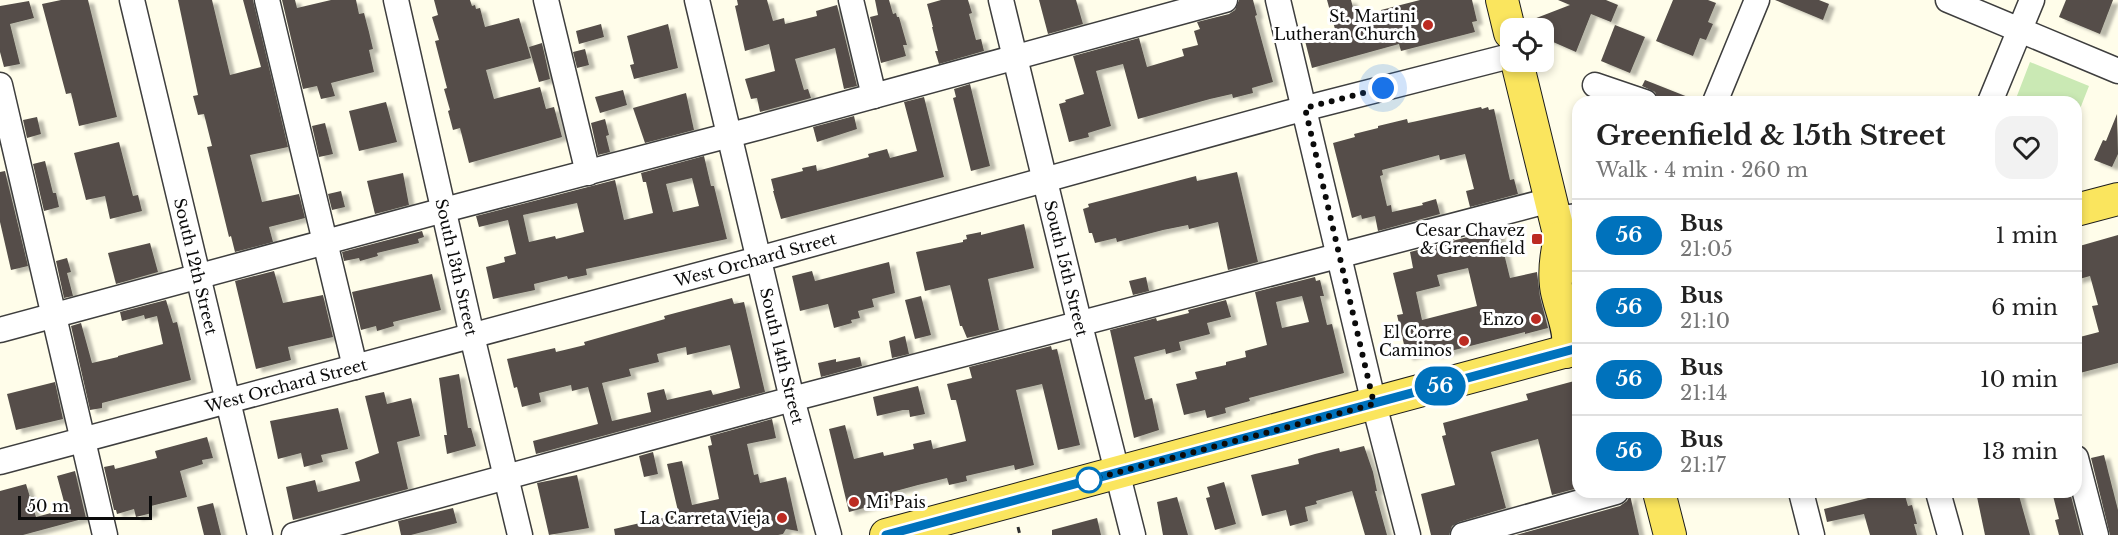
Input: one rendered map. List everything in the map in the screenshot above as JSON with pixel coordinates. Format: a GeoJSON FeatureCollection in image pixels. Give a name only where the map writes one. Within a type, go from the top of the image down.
{"type":"FeatureCollection","features":[{"type":"Feature","properties":{"kind":"main road"},"geometry":{"type":"LineString","coordinates":[[1502,0],[1506,18]]}},
{"type":"Feature","properties":{"kind":"main road"},"geometry":{"type":"LineString","coordinates":[[1521,72],[1572,250]]}},
{"type":"Feature","properties":{"kind":"main road"},"geometry":{"type":"LineString","coordinates":[[2082,208],[2118,199]]}},
{"type":"Feature","properties":{"kind":"main road"},"geometry":{"type":"LineString","coordinates":[[886,535],[1572,350],[1558,302],[1555,262],[1561,218]]}},
{"type":"Feature","properties":{"kind":"main road"},"geometry":{"type":"LineString","coordinates":[[1661,498],[1670,535]]}},
{"type":"Feature","properties":{"kind":"street","name":"South 12th Street"},"geometry":{"type":"LineString","coordinates":[[132,0],[260,535]]}},
{"type":"Feature","properties":{"kind":"street"},"geometry":{"type":"LineString","coordinates":[[267,0],[355,367]]}},
{"type":"Feature","properties":{"kind":"street","name":"South 13th Street"},"geometry":{"type":"LineString","coordinates":[[396,0],[472,336],[520,535]]}},
{"type":"Feature","properties":{"kind":"street"},"geometry":{"type":"LineString","coordinates":[[546,0],[588,173]]}},
{"type":"Feature","properties":{"kind":"street","name":"South 14th Street"},"geometry":{"type":"LineString","coordinates":[[697,0],[792,399],[829,535]]}},
{"type":"Feature","properties":{"kind":"street"},"geometry":{"type":"LineString","coordinates":[[851,0],[874,96]]}},
{"type":"Feature","properties":{"kind":"street","name":"South 15th Street"},"geometry":{"type":"LineString","coordinates":[[1001,0],[1133,535]]}},
{"type":"Feature","properties":{"kind":"street"},"geometry":{"type":"LineString","coordinates":[[0,330],[1015,57],[1145,10],[1225,0]]}},
{"type":"Feature","properties":{"kind":"street"},"geometry":{"type":"LineString","coordinates":[[1278,0],[1374,404],[1408,535]]}},
{"type":"Feature","properties":{"kind":"street"},"geometry":{"type":"LineString","coordinates":[[1717,96],[1757,0]]}},
{"type":"Feature","properties":{"kind":"street"},"geometry":{"type":"LineString","coordinates":[[1948,0],[2118,71]]}},
{"type":"Feature","properties":{"kind":"street"},"geometry":{"type":"LineString","coordinates":[[1992,96],[2032,0]]}},
{"type":"Feature","properties":{"kind":"street","name":"West Orchard Street"},"geometry":{"type":"LineString","coordinates":[[0,462],[758,259],[1305,108],[1500,59]]}},
{"type":"Feature","properties":{"kind":"street"},"geometry":{"type":"LineString","coordinates":[[0,85],[105,535]]}},
{"type":"Feature","properties":{"kind":"street"},"geometry":{"type":"LineString","coordinates":[[1596,85],[1628,96]]}},
{"type":"Feature","properties":{"kind":"street"},"geometry":{"type":"LineString","coordinates":[[294,535],[792,399],[1339,255],[1561,218]]}},
{"type":"Feature","properties":{"kind":"street"},"geometry":{"type":"LineString","coordinates":[[2082,481],[2096,535]]}},
{"type":"Feature","properties":{"kind":"street"},"geometry":{"type":"LineString","coordinates":[[1463,535],[1532,526],[1601,498]]}},
{"type":"Feature","properties":{"kind":"street"},"geometry":{"type":"LineString","coordinates":[[1803,498],[1812,535]]}},
{"type":"Feature","properties":{"kind":"street"},"geometry":{"type":"LineString","coordinates":[[1940,498],[1950,535]]}},
{"type":"Feature","properties":{"kind":"path"},"geometry":{"type":"LineString","coordinates":[[1018,527],[1020,535]]}},
{"type":"Feature","properties":{"kind":"green space"},"geometry":{"type":"Polygon","coordinates":[[[2030,62],[2089,86],[2082,104],[2082,96],[2017,96],[2030,62]]]}},
{"type":"Feature","properties":{"kind":"building"},"geometry":{"type":"Polygon","coordinates":[[[61,0],[88,0],[117,117],[79,126],[71,93],[66,94],[42,4],[61,0]]]}},
{"type":"Feature","properties":{"kind":"building"},"geometry":{"type":"Polygon","coordinates":[[[178,0],[212,0],[230,75],[261,67],[243,0],[253,0],[288,147],[250,155],[262,202],[299,194],[305,218],[269,227],[273,242],[235,252],[231,236],[229,237],[207,147],[212,146],[204,114],[198,115],[193,96],[198,95],[178,0]]]}},
{"type":"Feature","properties":{"kind":"building"},"geometry":{"type":"Polygon","coordinates":[[[282,0],[295,0],[297,8],[331,0],[356,0],[359,14],[364,13],[369,32],[373,49],[369,50],[374,72],[331,83],[335,96],[321,99],[317,86],[303,89],[282,0]]]}},
{"type":"Feature","properties":{"kind":"building"},"geometry":{"type":"Polygon","coordinates":[[[434,0],[470,0],[472,6],[475,5],[476,9],[480,8],[485,27],[519,18],[531,58],[486,70],[494,99],[540,87],[546,109],[554,107],[562,137],[469,163],[460,128],[453,130],[448,111],[450,110],[444,89],[447,88],[435,41],[439,40],[432,17],[438,15],[434,0]]]}},
{"type":"Feature","properties":{"kind":"building"},"geometry":{"type":"Polygon","coordinates":[[[737,0],[767,0],[773,21],[784,18],[785,24],[817,16],[816,11],[837,5],[857,86],[844,89],[835,48],[795,59],[804,90],[808,89],[811,98],[760,112],[757,98],[751,99],[745,79],[775,71],[769,44],[745,51],[735,6],[738,5],[737,0]]]}},
{"type":"Feature","properties":{"kind":"building"},"geometry":{"type":"Polygon","coordinates":[[[875,0],[889,0],[893,14],[896,13],[899,17],[907,45],[903,45],[906,56],[881,63],[870,17],[878,15],[875,0]]]}},
{"type":"Feature","properties":{"kind":"building"},"geometry":{"type":"Polygon","coordinates":[[[941,0],[968,0],[976,40],[981,39],[984,51],[939,64],[927,4],[941,0]]]}},
{"type":"Feature","properties":{"kind":"building"},"geometry":{"type":"Polygon","coordinates":[[[1039,0],[1076,0],[1083,24],[1048,34],[1039,0]]]}},
{"type":"Feature","properties":{"kind":"building"},"geometry":{"type":"Polygon","coordinates":[[[1239,0],[1253,0],[1257,15],[1255,16],[1273,82],[1252,88],[1253,93],[1233,98],[1232,94],[1138,119],[1123,64],[1096,71],[1111,126],[1088,133],[1089,137],[1069,142],[1059,104],[1084,94],[1073,56],[1139,38],[1147,67],[1184,56],[1182,49],[1198,45],[1194,31],[1200,29],[1197,22],[1229,14],[1235,10],[1239,0]]]}},
{"type":"Feature","properties":{"kind":"building"},"geometry":{"type":"Polygon","coordinates":[[[1327,0],[1351,0],[1357,23],[1383,16],[1381,10],[1420,0],[1472,0],[1477,21],[1472,22],[1475,32],[1401,51],[1399,44],[1312,68],[1304,37],[1335,29],[1327,0]]]}},
{"type":"Feature","properties":{"kind":"building"},"geometry":{"type":"Polygon","coordinates":[[[1558,0],[1606,0],[1618,5],[1611,22],[1591,14],[1576,52],[1554,42],[1554,18],[1536,18],[1570,5],[1558,0]]]}},
{"type":"Feature","properties":{"kind":"building"},"geometry":{"type":"Polygon","coordinates":[[[1673,0],[1708,0],[1716,3],[1708,22],[1713,24],[1706,40],[1700,38],[1693,56],[1656,41],[1673,0]]]}},
{"type":"Feature","properties":{"kind":"building"},"geometry":{"type":"Polygon","coordinates":[[[1775,0],[1819,0],[1829,4],[1823,20],[1775,0]]]}},
{"type":"Feature","properties":{"kind":"building"},"geometry":{"type":"Polygon","coordinates":[[[2066,0],[2113,0],[2100,34],[2059,17],[2066,0]]]}},
{"type":"Feature","properties":{"kind":"building"},"geometry":{"type":"Polygon","coordinates":[[[29,1],[34,18],[10,24],[20,64],[4,67],[0,52],[0,6],[29,1]]]}},
{"type":"Feature","properties":{"kind":"building"},"geometry":{"type":"Polygon","coordinates":[[[601,24],[604,37],[579,44],[576,31],[601,24]]]}},
{"type":"Feature","properties":{"kind":"building"},"geometry":{"type":"Polygon","coordinates":[[[668,24],[678,68],[634,79],[630,65],[634,64],[627,36],[668,24]]]}},
{"type":"Feature","properties":{"kind":"building"},"geometry":{"type":"Polygon","coordinates":[[[1615,25],[1645,37],[1630,73],[1601,61],[1615,25]]]}},
{"type":"Feature","properties":{"kind":"building"},"geometry":{"type":"Polygon","coordinates":[[[542,43],[550,79],[539,82],[529,47],[542,43]]]}},
{"type":"Feature","properties":{"kind":"building"},"geometry":{"type":"Polygon","coordinates":[[[585,49],[589,65],[577,68],[573,52],[585,49]]]}},
{"type":"Feature","properties":{"kind":"building"},"geometry":{"type":"Polygon","coordinates":[[[1645,80],[1685,96],[1657,96],[1655,92],[1642,86],[1645,80]]]}},
{"type":"Feature","properties":{"kind":"building"},"geometry":{"type":"Polygon","coordinates":[[[970,84],[990,166],[971,171],[953,98],[956,97],[954,89],[970,84]]]}},
{"type":"Feature","properties":{"kind":"building"},"geometry":{"type":"Polygon","coordinates":[[[623,90],[627,105],[600,113],[595,97],[623,90]]]}},
{"type":"Feature","properties":{"kind":"building"},"geometry":{"type":"Polygon","coordinates":[[[686,93],[694,130],[645,143],[633,108],[686,93]]]}},
{"type":"Feature","properties":{"kind":"building"},"geometry":{"type":"Polygon","coordinates":[[[924,97],[944,177],[781,219],[771,179],[803,171],[802,168],[816,165],[817,171],[869,157],[868,154],[887,149],[890,158],[917,151],[904,102],[924,97]]]}},
{"type":"Feature","properties":{"kind":"building"},"geometry":{"type":"Polygon","coordinates":[[[386,102],[397,142],[359,151],[349,111],[386,102]]]}},
{"type":"Feature","properties":{"kind":"building"},"geometry":{"type":"Polygon","coordinates":[[[1481,107],[1482,109],[1488,107],[1489,110],[1494,109],[1510,180],[1514,179],[1518,194],[1470,207],[1466,191],[1474,189],[1465,154],[1440,160],[1439,155],[1382,170],[1383,175],[1380,176],[1387,206],[1391,205],[1392,212],[1423,205],[1422,203],[1436,199],[1440,214],[1378,231],[1375,216],[1362,219],[1361,215],[1352,218],[1333,143],[1355,137],[1354,134],[1378,128],[1378,126],[1407,119],[1408,123],[1481,107]]]}},
{"type":"Feature","properties":{"kind":"building"},"geometry":{"type":"Polygon","coordinates":[[[2117,114],[2118,154],[2112,167],[2094,160],[2103,140],[2106,141],[2117,114]]]}},
{"type":"Feature","properties":{"kind":"building"},"geometry":{"type":"Polygon","coordinates":[[[854,116],[857,129],[817,142],[813,127],[854,116]]]}},
{"type":"Feature","properties":{"kind":"building"},"geometry":{"type":"Polygon","coordinates":[[[37,117],[41,134],[27,138],[23,120],[37,117]]]}},
{"type":"Feature","properties":{"kind":"building"},"geometry":{"type":"Polygon","coordinates":[[[605,119],[610,152],[598,155],[591,123],[605,119]]]}},
{"type":"Feature","properties":{"kind":"building"},"geometry":{"type":"Polygon","coordinates":[[[325,123],[333,154],[319,157],[312,126],[325,123]]]}},
{"type":"Feature","properties":{"kind":"building"},"geometry":{"type":"Polygon","coordinates":[[[119,142],[133,196],[138,195],[142,211],[110,219],[105,196],[86,200],[74,153],[119,142]]]}},
{"type":"Feature","properties":{"kind":"building"},"geometry":{"type":"Polygon","coordinates":[[[704,156],[727,239],[586,269],[587,275],[568,279],[567,276],[534,284],[535,290],[493,299],[486,267],[505,262],[504,257],[516,254],[508,220],[479,227],[476,216],[615,180],[624,220],[653,213],[646,182],[643,182],[641,173],[704,156]],[[692,178],[666,184],[673,212],[699,206],[692,178]],[[577,203],[523,215],[529,242],[555,236],[556,239],[584,232],[577,203]]]}},
{"type":"Feature","properties":{"kind":"building"},"geometry":{"type":"Polygon","coordinates":[[[45,161],[59,207],[44,211],[33,164],[45,161]]]}},
{"type":"Feature","properties":{"kind":"building"},"geometry":{"type":"Polygon","coordinates":[[[5,171],[28,266],[11,270],[0,222],[0,172],[5,171]]]}},
{"type":"Feature","properties":{"kind":"building"},"geometry":{"type":"Polygon","coordinates":[[[1237,172],[1258,262],[1228,270],[1218,222],[1189,229],[1188,225],[1117,242],[1116,238],[1095,243],[1092,233],[1089,233],[1083,209],[1089,207],[1088,204],[1196,176],[1197,181],[1237,172]]]}},
{"type":"Feature","properties":{"kind":"building"},"geometry":{"type":"Polygon","coordinates":[[[403,173],[409,205],[375,214],[367,181],[403,173]]]}},
{"type":"Feature","properties":{"kind":"building"},"geometry":{"type":"Polygon","coordinates":[[[341,191],[345,207],[332,210],[328,194],[341,191]]]}},
{"type":"Feature","properties":{"kind":"building"},"geometry":{"type":"Polygon","coordinates":[[[1024,224],[1034,268],[988,279],[999,330],[967,338],[960,326],[950,285],[925,291],[916,252],[963,242],[967,239],[966,235],[981,232],[981,235],[1024,224]]]}},
{"type":"Feature","properties":{"kind":"building"},"geometry":{"type":"Polygon","coordinates":[[[1498,229],[1510,278],[1537,272],[1540,297],[1548,328],[1435,355],[1434,350],[1407,357],[1397,315],[1403,314],[1393,273],[1413,268],[1410,252],[1498,229]],[[1468,268],[1437,275],[1440,286],[1416,292],[1422,320],[1477,306],[1468,268]]]}},
{"type":"Feature","properties":{"kind":"building"},"geometry":{"type":"Polygon","coordinates":[[[422,231],[424,237],[418,239],[419,243],[377,253],[378,256],[360,261],[359,258],[344,261],[342,252],[422,231]]]}},
{"type":"Feature","properties":{"kind":"building"},"geometry":{"type":"Polygon","coordinates":[[[2118,235],[2118,363],[2082,372],[2082,336],[2099,332],[2092,306],[2098,305],[2090,276],[2082,278],[2082,245],[2118,235]]]}},
{"type":"Feature","properties":{"kind":"building"},"geometry":{"type":"Polygon","coordinates":[[[150,243],[158,272],[116,284],[108,253],[150,243]]]}},
{"type":"Feature","properties":{"kind":"building"},"geometry":{"type":"Polygon","coordinates":[[[67,258],[71,272],[67,273],[73,296],[64,298],[56,261],[67,258]]]}},
{"type":"Feature","properties":{"kind":"building"},"geometry":{"type":"Polygon","coordinates":[[[889,262],[895,293],[872,299],[874,307],[858,311],[860,318],[851,320],[852,323],[834,328],[828,304],[800,311],[792,276],[812,271],[815,281],[889,262]]]}},
{"type":"Feature","properties":{"kind":"building"},"geometry":{"type":"Polygon","coordinates":[[[274,271],[283,303],[323,295],[333,337],[288,347],[291,360],[256,369],[235,281],[274,271]]]}},
{"type":"Feature","properties":{"kind":"building"},"geometry":{"type":"Polygon","coordinates":[[[432,274],[441,310],[393,322],[394,326],[377,331],[376,326],[361,330],[352,292],[432,274]]]}},
{"type":"Feature","properties":{"kind":"building"},"geometry":{"type":"Polygon","coordinates":[[[1146,277],[1149,291],[1133,295],[1129,281],[1146,277]]]}},
{"type":"Feature","properties":{"kind":"building"},"geometry":{"type":"Polygon","coordinates":[[[1315,277],[1316,281],[1320,280],[1324,296],[1320,296],[1327,325],[1332,324],[1344,373],[1249,398],[1250,401],[1225,408],[1226,413],[1207,418],[1205,410],[1184,415],[1176,384],[1197,379],[1195,372],[1226,365],[1226,362],[1246,357],[1245,351],[1267,345],[1255,292],[1315,277]],[[1302,296],[1276,302],[1282,328],[1309,322],[1302,296]]]}},
{"type":"Feature","properties":{"kind":"building"},"geometry":{"type":"Polygon","coordinates":[[[921,296],[931,335],[915,339],[905,300],[921,296]]]}},
{"type":"Feature","properties":{"kind":"building"},"geometry":{"type":"Polygon","coordinates":[[[732,298],[734,304],[744,302],[765,392],[536,454],[533,441],[598,424],[588,387],[572,391],[571,385],[539,393],[541,402],[522,407],[517,387],[514,388],[507,359],[555,348],[556,352],[585,345],[584,342],[665,319],[664,316],[732,298]],[[730,345],[687,355],[686,347],[657,354],[659,362],[629,369],[631,376],[602,383],[612,421],[651,412],[647,393],[664,389],[667,400],[711,390],[713,395],[740,388],[730,345]]]}},
{"type":"Feature","properties":{"kind":"building"},"geometry":{"type":"Polygon","coordinates":[[[166,300],[173,323],[177,322],[191,380],[102,403],[102,408],[90,410],[71,326],[81,323],[92,363],[118,357],[163,344],[157,316],[145,319],[144,315],[122,321],[120,312],[166,300]]]}},
{"type":"Feature","properties":{"kind":"building"},"geometry":{"type":"Polygon","coordinates":[[[1226,300],[1231,317],[1207,323],[1210,334],[1179,342],[1181,350],[1166,354],[1165,349],[1134,357],[1145,400],[1152,398],[1159,430],[1134,438],[1110,330],[1156,318],[1157,321],[1189,313],[1188,310],[1226,300]]]}},
{"type":"Feature","properties":{"kind":"building"},"geometry":{"type":"Polygon","coordinates":[[[905,336],[909,354],[892,358],[889,341],[905,336]]]}},
{"type":"Feature","properties":{"kind":"building"},"geometry":{"type":"Polygon","coordinates":[[[1051,346],[1052,350],[1057,349],[1080,445],[1058,450],[1042,384],[1016,390],[1034,465],[1015,470],[1014,465],[966,476],[967,481],[949,485],[947,478],[918,485],[892,492],[894,500],[849,512],[829,429],[845,425],[854,459],[883,452],[884,456],[914,449],[913,444],[931,440],[933,449],[966,441],[956,400],[951,400],[947,384],[972,378],[969,367],[1051,346]]]}},
{"type":"Feature","properties":{"kind":"building"},"geometry":{"type":"Polygon","coordinates":[[[860,357],[862,366],[821,377],[818,363],[860,357]]]}},
{"type":"Feature","properties":{"kind":"building"},"geometry":{"type":"Polygon","coordinates":[[[459,374],[468,428],[471,428],[476,446],[447,454],[444,435],[447,435],[439,378],[459,374]]]}},
{"type":"Feature","properties":{"kind":"building"},"geometry":{"type":"Polygon","coordinates":[[[55,382],[63,419],[16,430],[7,394],[55,382]]]}},
{"type":"Feature","properties":{"kind":"building"},"geometry":{"type":"Polygon","coordinates":[[[1572,382],[1572,490],[1552,495],[1538,439],[1491,452],[1506,508],[1459,522],[1452,526],[1449,535],[1431,535],[1421,494],[1455,485],[1442,436],[1446,435],[1443,423],[1528,400],[1526,394],[1572,382]]]}},
{"type":"Feature","properties":{"kind":"building"},"geometry":{"type":"Polygon","coordinates":[[[918,386],[925,414],[910,417],[909,410],[903,410],[877,416],[873,397],[918,386]]]}},
{"type":"Feature","properties":{"kind":"building"},"geometry":{"type":"Polygon","coordinates":[[[384,392],[387,404],[411,398],[420,436],[397,442],[408,489],[293,520],[286,487],[315,480],[318,492],[360,481],[355,462],[379,453],[365,396],[384,392]]]}},
{"type":"Feature","properties":{"kind":"building"},"geometry":{"type":"Polygon","coordinates":[[[338,408],[348,449],[321,455],[323,462],[304,467],[301,453],[278,459],[270,421],[338,408]]]}},
{"type":"Feature","properties":{"kind":"building"},"geometry":{"type":"Polygon","coordinates":[[[772,419],[776,438],[747,444],[754,475],[758,474],[760,483],[786,477],[798,531],[786,529],[783,534],[778,535],[615,535],[614,529],[675,515],[674,511],[678,511],[667,464],[682,461],[692,505],[719,499],[708,446],[712,445],[710,436],[772,419]]]}},
{"type":"Feature","properties":{"kind":"building"},"geometry":{"type":"Polygon","coordinates":[[[207,437],[213,458],[202,460],[203,464],[180,471],[187,497],[151,506],[152,513],[136,517],[134,509],[117,514],[114,510],[104,467],[114,465],[115,469],[157,458],[155,451],[207,437]]]}},
{"type":"Feature","properties":{"kind":"building"},"geometry":{"type":"Polygon","coordinates":[[[1364,446],[1373,472],[1377,491],[1375,491],[1387,535],[1365,535],[1352,491],[1316,501],[1317,504],[1305,507],[1308,521],[1290,526],[1286,510],[1262,516],[1251,475],[1299,464],[1298,459],[1315,454],[1339,448],[1340,452],[1364,446]]]}},
{"type":"Feature","properties":{"kind":"building"},"geometry":{"type":"Polygon","coordinates":[[[653,452],[658,474],[644,477],[639,456],[653,452]]]}},
{"type":"Feature","properties":{"kind":"building"},"geometry":{"type":"Polygon","coordinates":[[[2104,455],[2118,510],[2118,535],[2110,535],[2091,458],[2104,455]]]}},
{"type":"Feature","properties":{"kind":"building"},"geometry":{"type":"Polygon","coordinates":[[[75,471],[86,518],[23,535],[0,535],[0,491],[26,484],[36,517],[66,509],[57,476],[75,471]]]}},
{"type":"Feature","properties":{"kind":"building"},"geometry":{"type":"Polygon","coordinates":[[[577,475],[589,528],[549,535],[537,483],[577,475]]]}},
{"type":"Feature","properties":{"kind":"building"},"geometry":{"type":"Polygon","coordinates":[[[1224,482],[1236,524],[1215,530],[1206,498],[1210,497],[1207,487],[1224,482]]]}},
{"type":"Feature","properties":{"kind":"building"},"geometry":{"type":"Polygon","coordinates":[[[1177,497],[1188,535],[1163,535],[1157,502],[1177,497]]]}},
{"type":"Feature","properties":{"kind":"building"},"geometry":{"type":"Polygon","coordinates":[[[1631,498],[1639,535],[1516,535],[1620,506],[1631,498]]]}},
{"type":"Feature","properties":{"kind":"building"},"geometry":{"type":"Polygon","coordinates":[[[1868,498],[1906,498],[1908,506],[1912,505],[1917,524],[1914,524],[1917,535],[1870,535],[1864,514],[1827,522],[1824,509],[1868,498]]]}},
{"type":"Feature","properties":{"kind":"building"},"geometry":{"type":"Polygon","coordinates":[[[1977,498],[2020,498],[2030,535],[1985,535],[1977,498]]]}},
{"type":"Feature","properties":{"kind":"building"},"geometry":{"type":"Polygon","coordinates":[[[2054,498],[2072,498],[2081,535],[2059,535],[2055,520],[2059,519],[2054,498]]]}},
{"type":"Feature","properties":{"kind":"building"},"geometry":{"type":"Polygon","coordinates":[[[213,503],[221,535],[204,535],[197,507],[213,503]]]}},
{"type":"Feature","properties":{"kind":"building"},"geometry":{"type":"Polygon","coordinates":[[[453,508],[457,523],[411,535],[401,535],[398,521],[453,508]]]}},
{"type":"Feature","properties":{"kind":"building"},"geometry":{"type":"Polygon","coordinates":[[[1097,518],[1101,535],[1052,535],[1052,530],[1097,518]]]}},
{"type":"Feature","properties":{"kind":"bus line","name":"56"},"geometry":{"type":"LineString","coordinates":[[886,535],[1572,350]]}},
{"type":"Feature","properties":{"kind":"place","name":"St. Martini Lutheran Church"},"geometry":{"type":"Point","coordinates":[1428,25]}},
{"type":"Feature","properties":{"kind":"place","name":"Cesar Chavez & Greenfield"},"geometry":{"type":"Point","coordinates":[1537,239]}},
{"type":"Feature","properties":{"kind":"place","name":"Enzo"},"geometry":{"type":"Point","coordinates":[1536,319]}},
{"type":"Feature","properties":{"kind":"place","name":"El Corre Caminos"},"geometry":{"type":"Point","coordinates":[1464,341]}},
{"type":"Feature","properties":{"kind":"place","name":"Mi Pais"},"geometry":{"type":"Point","coordinates":[854,502]}},
{"type":"Feature","properties":{"kind":"place","name":"La Carreta Vieja"},"geometry":{"type":"Point","coordinates":[782,518]}},
{"type":"Feature","properties":{"kind":"route"},"geometry":{"type":"LineString","coordinates":[[1089,480],[1374,404],[1305,108],[1383,88]]}}]}
